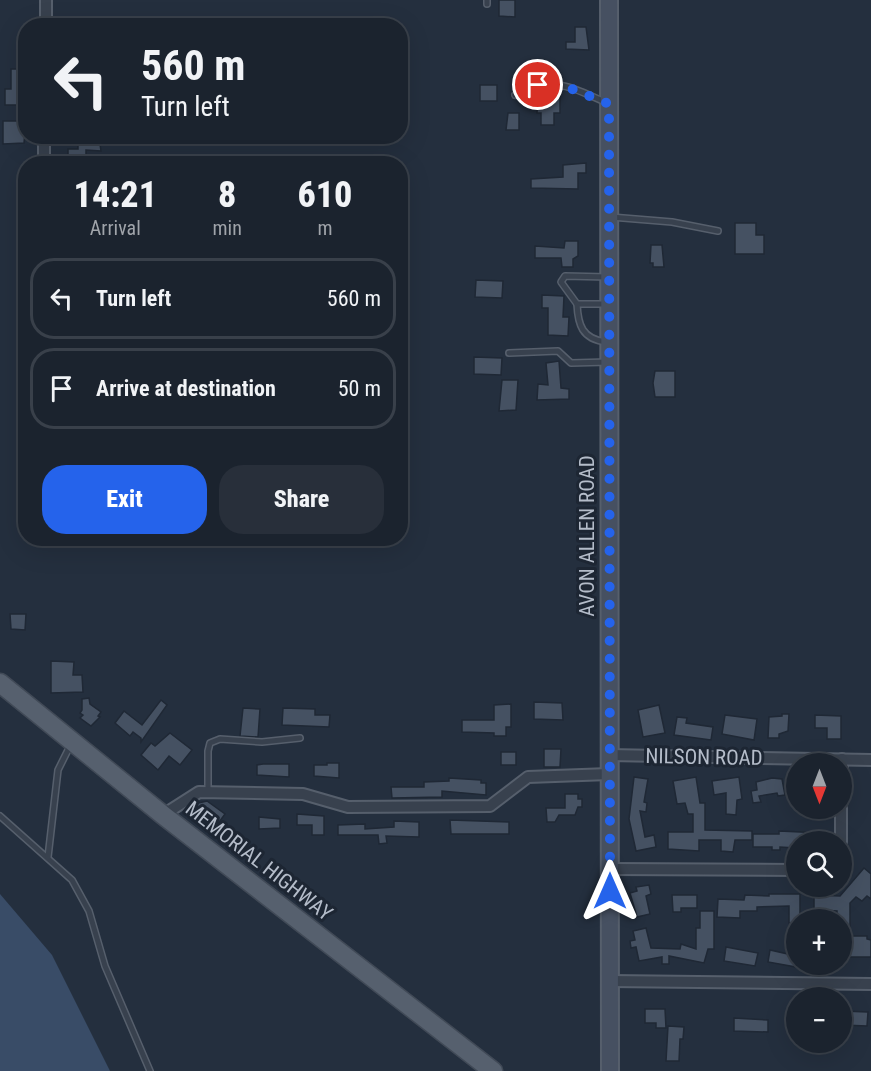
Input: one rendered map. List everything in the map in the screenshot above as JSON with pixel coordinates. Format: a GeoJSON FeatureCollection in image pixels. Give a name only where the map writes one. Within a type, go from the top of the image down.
{"type":"FeatureCollection","features":[{"type":"Feature","properties":{"kind":"main road","name":"MEMORIAL HIGHWAY"},"geometry":{"type":"LineString","coordinates":[[0,683],[163,815],[494,1071]]}},
{"type":"Feature","properties":{"kind":"street"},"geometry":{"type":"LineString","coordinates":[[46,0],[46,18]]}},
{"type":"Feature","properties":{"kind":"street","name":"AVON ALLEN ROAD"},"geometry":{"type":"LineString","coordinates":[[609,0],[610,1071]]}},
{"type":"Feature","properties":{"kind":"street","name":"NILSON ROAD"},"geometry":{"type":"LineString","coordinates":[[609,755],[786,758]]}},
{"type":"Feature","properties":{"kind":"street","name":"NILSON ROAD"},"geometry":{"type":"LineString","coordinates":[[852,759],[871,760]]}},
{"type":"Feature","properties":{"kind":"street"},"geometry":{"type":"LineString","coordinates":[[163,815],[199,792],[303,794],[348,807],[490,807],[528,777],[609,774]]}},
{"type":"Feature","properties":{"kind":"street"},"geometry":{"type":"LineString","coordinates":[[610,868],[786,870]]}},
{"type":"Feature","properties":{"kind":"street"},"geometry":{"type":"LineString","coordinates":[[610,981],[871,984]]}},
{"type":"Feature","properties":{"kind":"lane"},"geometry":{"type":"LineString","coordinates":[[515,95],[538,85],[557,83],[609,104]]}},
{"type":"Feature","properties":{"kind":"lane"},"geometry":{"type":"LineString","coordinates":[[609,217],[672,222],[718,231]]}},
{"type":"Feature","properties":{"kind":"lane"},"geometry":{"type":"LineString","coordinates":[[609,277],[565,276],[561,282],[577,304],[578,326],[583,333],[599,341],[609,342]]}},
{"type":"Feature","properties":{"kind":"lane"},"geometry":{"type":"LineString","coordinates":[[577,304],[609,304]]}},
{"type":"Feature","properties":{"kind":"lane"},"geometry":{"type":"LineString","coordinates":[[509,352],[558,351],[571,363],[609,362]]}},
{"type":"Feature","properties":{"kind":"lane"},"geometry":{"type":"LineString","coordinates":[[208,792],[210,743],[220,739],[262,742],[300,738]]}},
{"type":"Feature","properties":{"kind":"lane"},"geometry":{"type":"LineString","coordinates":[[48,857],[58,770],[73,741]]}},
{"type":"Feature","properties":{"kind":"lane"},"geometry":{"type":"LineString","coordinates":[[0,816],[72,880],[89,911],[105,966],[150,1071]]}},
{"type":"Feature","properties":{"kind":"water"},"geometry":{"type":"Polygon","coordinates":[[[0,894],[52,955],[110,1071],[0,1071],[0,894]]]}},
{"type":"Feature","properties":{"kind":"building"},"geometry":{"type":"Polygon","coordinates":[[[499,0],[515,0],[515,17],[499,16],[499,0]]]}},
{"type":"Feature","properties":{"kind":"building"},"geometry":{"type":"Polygon","coordinates":[[[575,27],[586,27],[589,50],[566,49],[566,42],[575,42],[575,27]]]}},
{"type":"Feature","properties":{"kind":"building"},"geometry":{"type":"Polygon","coordinates":[[[11,69],[18,69],[18,105],[5,105],[5,89],[11,89],[11,69]]]}},
{"type":"Feature","properties":{"kind":"building"},"geometry":{"type":"Polygon","coordinates":[[[480,85],[497,85],[497,101],[480,101],[480,85]]]}},
{"type":"Feature","properties":{"kind":"building"},"geometry":{"type":"Polygon","coordinates":[[[538,92],[560,92],[560,113],[554,113],[554,125],[541,125],[541,113],[537,113],[538,92]]]}},
{"type":"Feature","properties":{"kind":"building"},"geometry":{"type":"Polygon","coordinates":[[[508,113],[519,113],[519,130],[506,130],[508,113]]]}},
{"type":"Feature","properties":{"kind":"building"},"geometry":{"type":"Polygon","coordinates":[[[3,121],[18,121],[18,143],[3,144],[3,121]]]}},
{"type":"Feature","properties":{"kind":"building"},"geometry":{"type":"Polygon","coordinates":[[[78,144],[100,144],[101,151],[86,150],[86,156],[68,156],[68,149],[78,149],[78,144]]]}},
{"type":"Feature","properties":{"kind":"building"},"geometry":{"type":"Polygon","coordinates":[[[586,163],[586,173],[578,173],[578,189],[531,188],[531,179],[563,177],[563,165],[586,163]]]}},
{"type":"Feature","properties":{"kind":"building"},"geometry":{"type":"Polygon","coordinates":[[[735,223],[756,223],[756,235],[764,235],[764,254],[735,254],[735,223]]]}},
{"type":"Feature","properties":{"kind":"building"},"geometry":{"type":"Polygon","coordinates":[[[565,241],[578,241],[578,256],[573,259],[573,267],[562,267],[561,258],[535,258],[535,246],[564,248],[565,241]]]}},
{"type":"Feature","properties":{"kind":"building"},"geometry":{"type":"Polygon","coordinates":[[[651,245],[662,245],[664,267],[653,267],[653,263],[650,263],[651,245]]]}},
{"type":"Feature","properties":{"kind":"building"},"geometry":{"type":"Polygon","coordinates":[[[476,280],[503,281],[502,298],[475,297],[476,280]]]}},
{"type":"Feature","properties":{"kind":"building"},"geometry":{"type":"Polygon","coordinates":[[[542,295],[564,296],[563,317],[569,317],[568,336],[548,335],[548,308],[542,308],[542,295]]]}},
{"type":"Feature","properties":{"kind":"building"},"geometry":{"type":"Polygon","coordinates":[[[474,357],[502,358],[501,375],[474,374],[474,357]]]}},
{"type":"Feature","properties":{"kind":"building"},"geometry":{"type":"Polygon","coordinates":[[[559,361],[561,388],[569,389],[569,399],[537,400],[538,384],[548,385],[546,363],[559,361]]]}},
{"type":"Feature","properties":{"kind":"building"},"geometry":{"type":"Polygon","coordinates":[[[655,371],[675,371],[675,397],[655,397],[653,383],[655,371]]]}},
{"type":"Feature","properties":{"kind":"building"},"geometry":{"type":"Polygon","coordinates":[[[502,380],[518,380],[516,410],[499,411],[502,380]]]}},
{"type":"Feature","properties":{"kind":"building"},"geometry":{"type":"Polygon","coordinates":[[[10,614],[26,614],[25,630],[11,629],[10,614]]]}},
{"type":"Feature","properties":{"kind":"building"},"geometry":{"type":"Polygon","coordinates":[[[51,661],[74,662],[73,675],[82,675],[83,692],[51,693],[51,661]]]}},
{"type":"Feature","properties":{"kind":"building"},"geometry":{"type":"Polygon","coordinates":[[[89,698],[90,704],[101,712],[98,716],[100,717],[91,726],[80,718],[83,715],[80,713],[82,699],[89,698]]]}},
{"type":"Feature","properties":{"kind":"building"},"geometry":{"type":"Polygon","coordinates":[[[161,700],[167,705],[141,742],[141,738],[133,732],[130,736],[115,723],[124,711],[142,725],[161,700]]]}},
{"type":"Feature","properties":{"kind":"building"},"geometry":{"type":"Polygon","coordinates":[[[534,702],[562,703],[563,720],[534,719],[534,702]]]}},
{"type":"Feature","properties":{"kind":"building"},"geometry":{"type":"Polygon","coordinates":[[[511,704],[511,727],[506,727],[506,736],[494,736],[494,733],[462,732],[462,720],[494,720],[494,705],[511,704]]]}},
{"type":"Feature","properties":{"kind":"building"},"geometry":{"type":"Polygon","coordinates":[[[659,705],[665,733],[643,737],[638,710],[659,705]]]}},
{"type":"Feature","properties":{"kind":"building"},"geometry":{"type":"Polygon","coordinates":[[[243,708],[260,709],[258,737],[240,736],[243,708]]]}},
{"type":"Feature","properties":{"kind":"building"},"geometry":{"type":"Polygon","coordinates":[[[283,708],[315,709],[315,715],[330,715],[329,727],[282,725],[283,708]]]}},
{"type":"Feature","properties":{"kind":"building"},"geometry":{"type":"Polygon","coordinates":[[[782,714],[789,714],[788,731],[779,734],[779,738],[768,738],[769,717],[782,716],[782,714]]]}},
{"type":"Feature","properties":{"kind":"building"},"geometry":{"type":"Polygon","coordinates":[[[725,715],[757,719],[754,740],[722,734],[725,715]]]}},
{"type":"Feature","properties":{"kind":"building"},"geometry":{"type":"Polygon","coordinates":[[[815,715],[841,716],[841,739],[827,739],[827,728],[815,728],[815,715]]]}},
{"type":"Feature","properties":{"kind":"building"},"geometry":{"type":"Polygon","coordinates":[[[677,717],[687,718],[686,723],[713,727],[711,740],[674,735],[677,717]]]}},
{"type":"Feature","properties":{"kind":"building"},"geometry":{"type":"Polygon","coordinates":[[[170,733],[192,750],[180,765],[169,756],[158,770],[141,755],[151,743],[155,746],[170,733]]]}},
{"type":"Feature","properties":{"kind":"building"},"geometry":{"type":"Polygon","coordinates":[[[544,749],[561,749],[560,767],[544,767],[544,749]]]}},
{"type":"Feature","properties":{"kind":"building"},"geometry":{"type":"Polygon","coordinates":[[[501,752],[516,752],[516,765],[501,765],[501,752]]]}},
{"type":"Feature","properties":{"kind":"building"},"geometry":{"type":"Polygon","coordinates":[[[327,763],[339,763],[339,778],[314,776],[314,765],[327,765],[327,763]]]}},
{"type":"Feature","properties":{"kind":"building"},"geometry":{"type":"Polygon","coordinates":[[[289,764],[289,777],[257,775],[257,765],[289,764]]]}},
{"type":"Feature","properties":{"kind":"building"},"geometry":{"type":"Polygon","coordinates":[[[634,777],[648,779],[644,802],[647,803],[646,812],[640,811],[645,837],[654,835],[656,847],[636,851],[629,819],[634,777]]]}},
{"type":"Feature","properties":{"kind":"building"},"geometry":{"type":"Polygon","coordinates":[[[696,777],[700,803],[705,803],[705,830],[752,831],[752,840],[735,840],[733,852],[721,851],[721,840],[699,840],[699,851],[668,849],[668,832],[693,832],[693,814],[688,814],[685,803],[677,804],[673,781],[696,777]]]}},
{"type":"Feature","properties":{"kind":"building"},"geometry":{"type":"Polygon","coordinates":[[[739,777],[742,799],[737,800],[736,815],[726,814],[726,793],[714,795],[712,781],[739,777]]]}},
{"type":"Feature","properties":{"kind":"building"},"geometry":{"type":"Polygon","coordinates":[[[449,778],[481,780],[481,783],[486,783],[486,795],[442,791],[442,797],[392,798],[391,787],[424,787],[424,782],[449,781],[449,778]]]}},
{"type":"Feature","properties":{"kind":"building"},"geometry":{"type":"Polygon","coordinates":[[[772,778],[782,779],[785,795],[778,796],[777,793],[759,796],[761,802],[753,803],[751,791],[757,790],[756,782],[772,778]]]}},
{"type":"Feature","properties":{"kind":"building"},"geometry":{"type":"Polygon","coordinates":[[[565,794],[578,794],[578,799],[582,799],[582,807],[578,807],[575,815],[559,815],[555,822],[547,822],[546,808],[565,808],[565,794]]]}},
{"type":"Feature","properties":{"kind":"building"},"geometry":{"type":"Polygon","coordinates":[[[207,801],[225,814],[217,825],[206,816],[202,821],[186,809],[194,804],[207,801]]]}},
{"type":"Feature","properties":{"kind":"building"},"geometry":{"type":"Polygon","coordinates":[[[297,814],[324,816],[324,835],[312,835],[312,825],[297,825],[297,814]]]}},
{"type":"Feature","properties":{"kind":"building"},"geometry":{"type":"Polygon","coordinates":[[[259,817],[280,819],[280,828],[259,829],[259,817]]]}},
{"type":"Feature","properties":{"kind":"building"},"geometry":{"type":"Polygon","coordinates":[[[450,820],[509,822],[509,834],[451,834],[450,820]]]}},
{"type":"Feature","properties":{"kind":"building"},"geometry":{"type":"Polygon","coordinates":[[[394,821],[419,822],[419,837],[386,836],[387,843],[379,844],[378,835],[338,835],[338,825],[365,824],[365,829],[394,827],[394,821]]]}},
{"type":"Feature","properties":{"kind":"building"},"geometry":{"type":"Polygon","coordinates":[[[779,831],[786,831],[786,847],[772,850],[772,847],[753,847],[753,834],[779,834],[779,831]]]}},
{"type":"Feature","properties":{"kind":"building"},"geometry":{"type":"Polygon","coordinates":[[[864,868],[871,874],[871,899],[867,896],[862,901],[856,897],[850,903],[850,909],[814,909],[814,897],[852,897],[852,882],[864,868]]]}},
{"type":"Feature","properties":{"kind":"building"},"geometry":{"type":"Polygon","coordinates":[[[649,885],[651,894],[646,896],[650,914],[637,917],[630,893],[637,891],[636,887],[649,885]]]}},
{"type":"Feature","properties":{"kind":"building"},"geometry":{"type":"Polygon","coordinates":[[[769,894],[786,894],[786,897],[800,897],[800,909],[789,909],[789,906],[757,907],[757,911],[740,911],[740,918],[717,917],[718,899],[744,900],[745,895],[769,896],[769,894]]]}},
{"type":"Feature","properties":{"kind":"building"},"geometry":{"type":"Polygon","coordinates":[[[672,895],[697,895],[697,908],[681,908],[681,912],[673,912],[672,895]]]}},
{"type":"Feature","properties":{"kind":"building"},"geometry":{"type":"Polygon","coordinates":[[[700,911],[714,911],[714,949],[708,949],[704,963],[669,956],[669,964],[662,964],[662,957],[639,961],[636,947],[631,948],[630,941],[635,940],[633,931],[646,928],[651,948],[680,949],[681,944],[696,949],[696,928],[700,928],[700,911]]]}},
{"type":"Feature","properties":{"kind":"building"},"geometry":{"type":"Polygon","coordinates":[[[852,936],[867,936],[867,939],[871,940],[871,957],[852,957],[852,936]]]}},
{"type":"Feature","properties":{"kind":"building"},"geometry":{"type":"Polygon","coordinates":[[[726,947],[758,953],[755,966],[724,961],[726,947]]]}},
{"type":"Feature","properties":{"kind":"building"},"geometry":{"type":"Polygon","coordinates":[[[770,950],[786,954],[786,965],[768,962],[770,950]]]}},
{"type":"Feature","properties":{"kind":"building"},"geometry":{"type":"Polygon","coordinates":[[[645,1009],[665,1009],[666,1028],[656,1028],[656,1023],[645,1023],[645,1009]]]}},
{"type":"Feature","properties":{"kind":"building"},"geometry":{"type":"Polygon","coordinates":[[[852,1011],[868,1012],[867,1026],[852,1025],[852,1011]]]}},
{"type":"Feature","properties":{"kind":"building"},"geometry":{"type":"Polygon","coordinates":[[[734,1018],[768,1020],[768,1032],[734,1031],[734,1018]]]}},
{"type":"Feature","properties":{"kind":"building"},"geometry":{"type":"Polygon","coordinates":[[[668,1026],[684,1027],[683,1039],[680,1039],[679,1061],[666,1061],[668,1026]]]}},
{"type":"Feature","properties":{"kind":"route"},"geometry":{"type":"LineString","coordinates":[[538,85],[557,83],[609,104],[610,891]]}}]}
